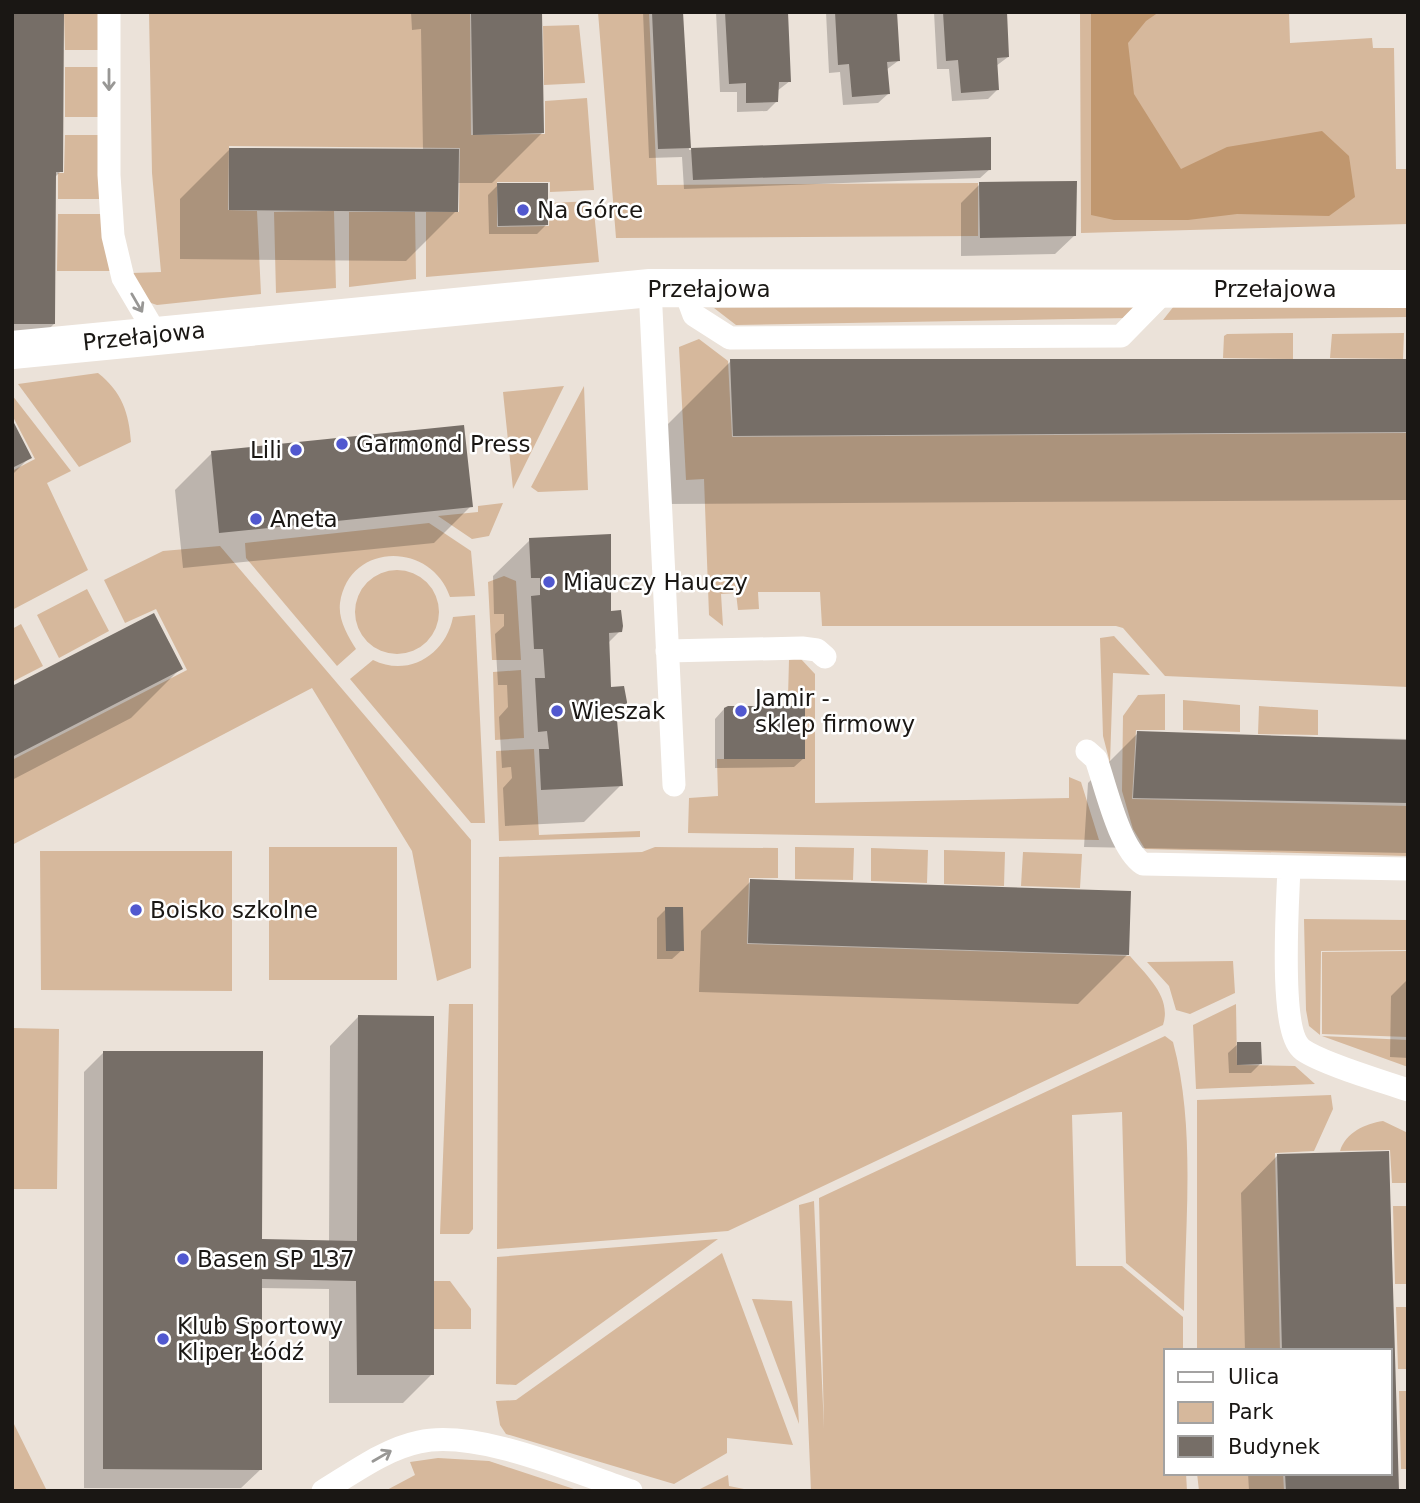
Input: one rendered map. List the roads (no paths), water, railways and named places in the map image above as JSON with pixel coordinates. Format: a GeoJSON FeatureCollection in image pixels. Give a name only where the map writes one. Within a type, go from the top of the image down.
{"type":"FeatureCollection","features":[{"type":"Feature","properties":{"kind":"street","name":"Przełajowa"},"geometry":{"type":"LineString","coordinates":[[12,350],[156,334],[667,288],[1408,289]]}},
{"type":"Feature","properties":{"kind":"lane"},"geometry":{"type":"LineString","coordinates":[[109,12],[109,175],[113,236],[123,278],[156,334]]}},
{"type":"Feature","properties":{"kind":"lane"},"geometry":{"type":"LineString","coordinates":[[667,288],[694,315],[730,338],[1121,336],[1167,289]]}},
{"type":"Feature","properties":{"kind":"lane"},"geometry":{"type":"LineString","coordinates":[[667,288],[667,651],[674,785]]}},
{"type":"Feature","properties":{"kind":"lane"},"geometry":{"type":"LineString","coordinates":[[667,651],[793,647],[817,650],[825,657]]}},
{"type":"Feature","properties":{"kind":"lane"},"geometry":{"type":"LineString","coordinates":[[1087,751],[1096,759],[1123,837],[1134,858],[1143,864],[1408,869]]}},
{"type":"Feature","properties":{"kind":"lane"},"geometry":{"type":"LineString","coordinates":[[1289,867],[1286,992],[1291,1032],[1305,1052],[1408,1090]]}},
{"type":"Feature","properties":{"kind":"lane"},"geometry":{"type":"LineString","coordinates":[[323,1491],[395,1449],[421,1441],[479,1441],[631,1491]]}},
{"type":"Feature","properties":{"kind":"place","name":"Na Górce"},"geometry":{"type":"Point","coordinates":[523,210]}},
{"type":"Feature","properties":{"kind":"place","name":"Garmond Press"},"geometry":{"type":"Point","coordinates":[342,444]}},
{"type":"Feature","properties":{"kind":"place","name":"Lili"},"geometry":{"type":"Point","coordinates":[296,450]}},
{"type":"Feature","properties":{"kind":"place","name":"Aneta"},"geometry":{"type":"Point","coordinates":[256,519]}},
{"type":"Feature","properties":{"kind":"place","name":"Miauczy Hauczy"},"geometry":{"type":"Point","coordinates":[549,582]}},
{"type":"Feature","properties":{"kind":"place","name":"Wieszak"},"geometry":{"type":"Point","coordinates":[557,711]}},
{"type":"Feature","properties":{"kind":"place","name":"Jamir - sklep firmowy"},"geometry":{"type":"Point","coordinates":[741,711]}},
{"type":"Feature","properties":{"kind":"place","name":"Boisko szkolne"},"geometry":{"type":"Point","coordinates":[136,910]}},
{"type":"Feature","properties":{"kind":"place","name":"Basen SP 137"},"geometry":{"type":"Point","coordinates":[183,1259]}},
{"type":"Feature","properties":{"kind":"place","name":"Klub Sportowy Kliper Łódź"},"geometry":{"type":"Point","coordinates":[163,1339]}}]}
